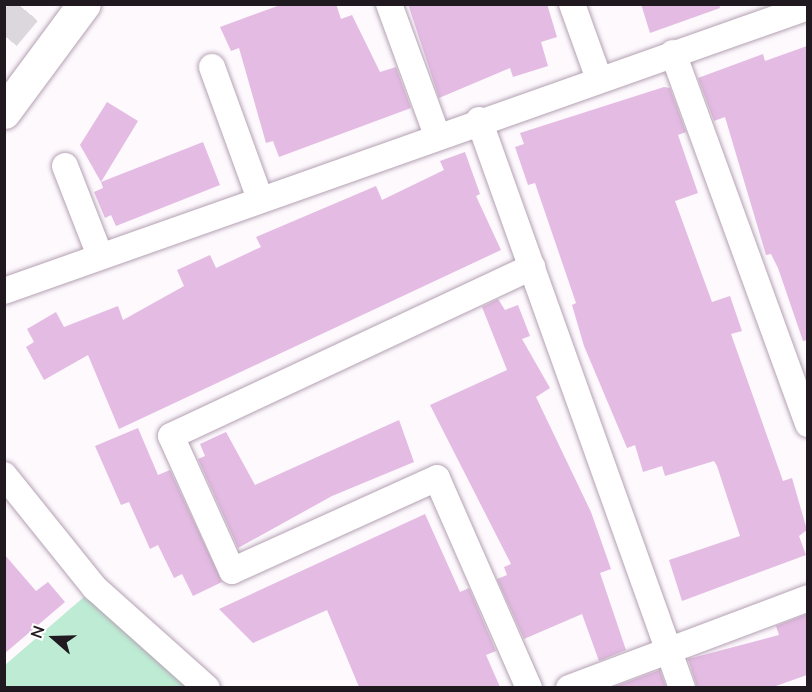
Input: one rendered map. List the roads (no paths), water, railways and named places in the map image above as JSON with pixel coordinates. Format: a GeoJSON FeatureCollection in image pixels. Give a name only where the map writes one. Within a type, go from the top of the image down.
{"type":"FeatureCollection","features":[{"type":"Feature","properties":{"kind":"highway"},"geometry":{"type":"LineString","coordinates":[[4,112],[84,4]]}},
{"type":"Feature","properties":{"kind":"street"},"geometry":{"type":"LineString","coordinates":[[389,4],[436,135]]}},
{"type":"Feature","properties":{"kind":"street"},"geometry":{"type":"LineString","coordinates":[[572,4],[599,79]]}},
{"type":"Feature","properties":{"kind":"street"},"geometry":{"type":"LineString","coordinates":[[4,291],[436,135],[673,53],[758,14],[807,7]]}},
{"type":"Feature","properties":{"kind":"street"},"geometry":{"type":"LineString","coordinates":[[673,53],[807,424]]}},
{"type":"Feature","properties":{"kind":"street"},"geometry":{"type":"LineString","coordinates":[[212,67],[260,199]]}},
{"type":"Feature","properties":{"kind":"street"},"geometry":{"type":"LineString","coordinates":[[479,120],[682,687]]}},
{"type":"Feature","properties":{"kind":"street"},"geometry":{"type":"LineString","coordinates":[[65,166],[100,256]]}},
{"type":"Feature","properties":{"kind":"street"},"geometry":{"type":"LineString","coordinates":[[529,687],[437,478],[232,571],[171,436],[532,267]]}},
{"type":"Feature","properties":{"kind":"street"},"geometry":{"type":"LineString","coordinates":[[4,475],[95,588],[207,687]]}},
{"type":"Feature","properties":{"kind":"street"},"geometry":{"type":"LineString","coordinates":[[569,687],[807,598]]}},
{"type":"Feature","properties":{"kind":"tunnel"},"geometry":{"type":"LineString","coordinates":[[4,35],[30,4]]}}]}
